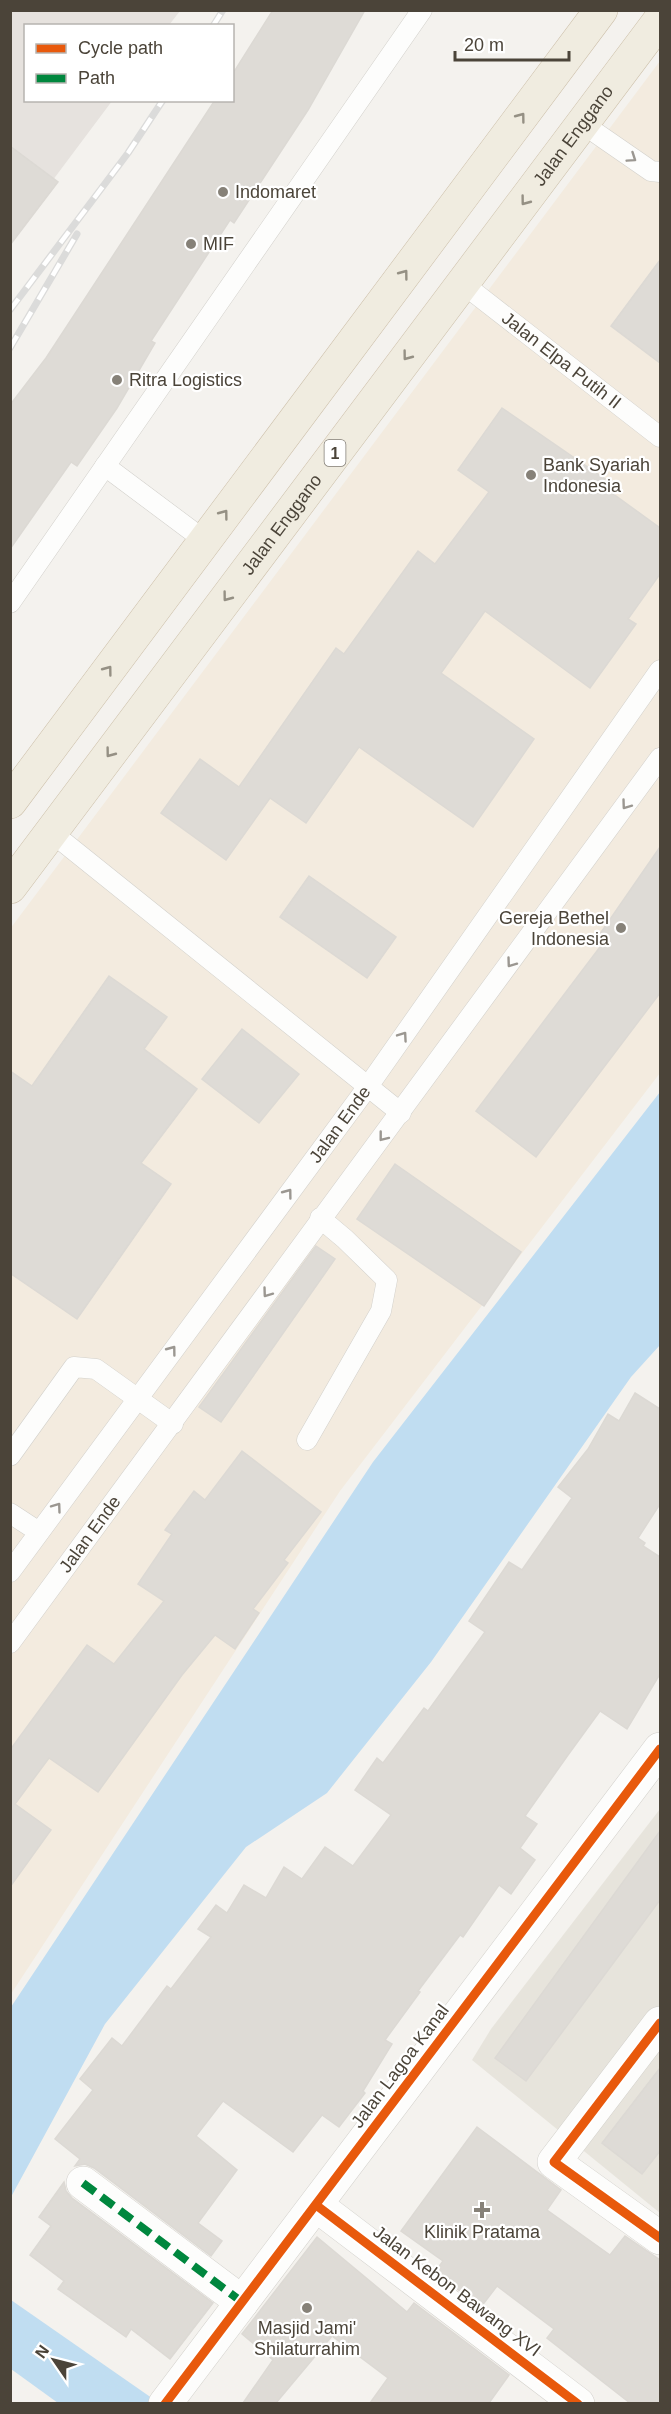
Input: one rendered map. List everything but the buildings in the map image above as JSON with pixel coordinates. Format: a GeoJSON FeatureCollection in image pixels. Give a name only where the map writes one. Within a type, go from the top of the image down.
{"type":"FeatureCollection","features":[{"type":"Feature","properties":{"kind":"highway"},"geometry":{"type":"LineString","coordinates":[[10,802],[601,10]]}},
{"type":"Feature","properties":{"kind":"highway","name":"Jalan Enggano"},"geometry":{"type":"LineString","coordinates":[[10,887],[660,20]]}},
{"type":"Feature","properties":{"kind":"street","name":"Jalan Lagoa Kanal"},"geometry":{"type":"LineString","coordinates":[[171,2395],[660,1749]]}},
{"type":"Feature","properties":{"kind":"street"},"geometry":{"type":"LineString","coordinates":[[660,2023],[554,2162],[660,2238]]}},
{"type":"Feature","properties":{"kind":"street"},"geometry":{"type":"LineString","coordinates":[[82,2183],[242,2302]]}},
{"type":"Feature","properties":{"kind":"street","name":"Jalan Kebon Bawang XVI"},"geometry":{"type":"LineString","coordinates":[[316,2205],[578,2403]]}},
{"type":"Feature","properties":{"kind":"lane"},"geometry":{"type":"LineString","coordinates":[[10,603],[423,10]]}},
{"type":"Feature","properties":{"kind":"lane"},"geometry":{"type":"LineString","coordinates":[[583,124],[651,171],[660,172]]}},
{"type":"Feature","properties":{"kind":"lane","name":"Jalan Elpa Putih II"},"geometry":{"type":"LineString","coordinates":[[462,283],[660,437]]}},
{"type":"Feature","properties":{"kind":"lane"},"geometry":{"type":"LineString","coordinates":[[105,466],[204,540]]}},
{"type":"Feature","properties":{"kind":"lane","name":"Jalan Ende"},"geometry":{"type":"LineString","coordinates":[[10,1572],[136,1398],[369,1085],[660,670]]}},
{"type":"Feature","properties":{"kind":"lane","name":"Jalan Ende"},"geometry":{"type":"LineString","coordinates":[[10,1643],[660,758]]}},
{"type":"Feature","properties":{"kind":"lane"},"geometry":{"type":"LineString","coordinates":[[51,832],[369,1085],[401,1113]]}},
{"type":"Feature","properties":{"kind":"lane"},"geometry":{"type":"LineString","coordinates":[[307,1440],[381,1311],[387,1280],[320,1218]]}},
{"type":"Feature","properties":{"kind":"lane"},"geometry":{"type":"LineString","coordinates":[[10,1456],[74,1366],[96,1369],[173,1424]]}},
{"type":"Feature","properties":{"kind":"lane"},"geometry":{"type":"LineString","coordinates":[[10,1513],[39,1532]]}},
{"type":"Feature","properties":{"kind":"shaded area"},"geometry":{"type":"Polygon","coordinates":[[[11,11],[180,11],[170,24],[24,24],[24,102],[111,102],[11,236],[11,11]]]}},
{"type":"Feature","properties":{"kind":"shaded area"},"geometry":{"type":"Polygon","coordinates":[[[660,61],[660,1073],[340,1491],[11,1994],[10,929],[660,61]]]}},
{"type":"Feature","properties":{"kind":"shaded area"},"geometry":{"type":"Polygon","coordinates":[[[660,1809],[660,2213],[472,2060],[491,2029],[660,1809]]]}},
{"type":"Feature","properties":{"kind":"water"},"geometry":{"type":"Polygon","coordinates":[[[660,1092],[660,1345],[631,1377],[431,1662],[327,1793],[246,1847],[105,2024],[11,2197],[11,2007],[373,1462],[660,1092]]]}},
{"type":"Feature","properties":{"kind":"water"},"geometry":{"type":"Polygon","coordinates":[[[11,2300],[159,2403],[58,2403],[11,2369],[11,2300]]]}},
{"type":"Feature","properties":{"kind":"railway"},"geometry":{"type":"LineString","coordinates":[[214,24],[223,10]]}},
{"type":"Feature","properties":{"kind":"railway"},"geometry":{"type":"LineString","coordinates":[[10,310],[128,153],[162,102]]}},
{"type":"Feature","properties":{"kind":"railway"},"geometry":{"type":"LineString","coordinates":[[10,348],[77,234]]}},
{"type":"Feature","properties":{"kind":"marked path"},"geometry":{"type":"LineString","coordinates":[[83,2183],[242,2302]]}},
{"type":"Feature","properties":{"kind":"cycle path"},"geometry":{"type":"LineString","coordinates":[[165,2404],[660,1749]]}},
{"type":"Feature","properties":{"kind":"cycle path"},"geometry":{"type":"LineString","coordinates":[[660,2023],[554,2162],[660,2238]]}},
{"type":"Feature","properties":{"kind":"cycle path"},"geometry":{"type":"LineString","coordinates":[[316,2205],[578,2404]]}},
{"type":"Feature","properties":{"kind":"place","name":"Indomaret"},"geometry":{"type":"Point","coordinates":[223,192]}},
{"type":"Feature","properties":{"kind":"place","name":"MIF"},"geometry":{"type":"Point","coordinates":[191,244]}},
{"type":"Feature","properties":{"kind":"place","name":"Ritra Logistics"},"geometry":{"type":"Point","coordinates":[117,380]}},
{"type":"Feature","properties":{"kind":"place","name":"Bank Syariah Indonesia"},"geometry":{"type":"Point","coordinates":[531,475]}},
{"type":"Feature","properties":{"kind":"place","name":"Gereja Bethel Indonesia"},"geometry":{"type":"Point","coordinates":[621,928]}},
{"type":"Feature","properties":{"kind":"place","name":"Klinik Pratama"},"geometry":{"type":"Point","coordinates":[482,2210]}},
{"type":"Feature","properties":{"kind":"place","name":"Masjid Jami' Shilaturrahim"},"geometry":{"type":"Point","coordinates":[307,2308]}}]}
